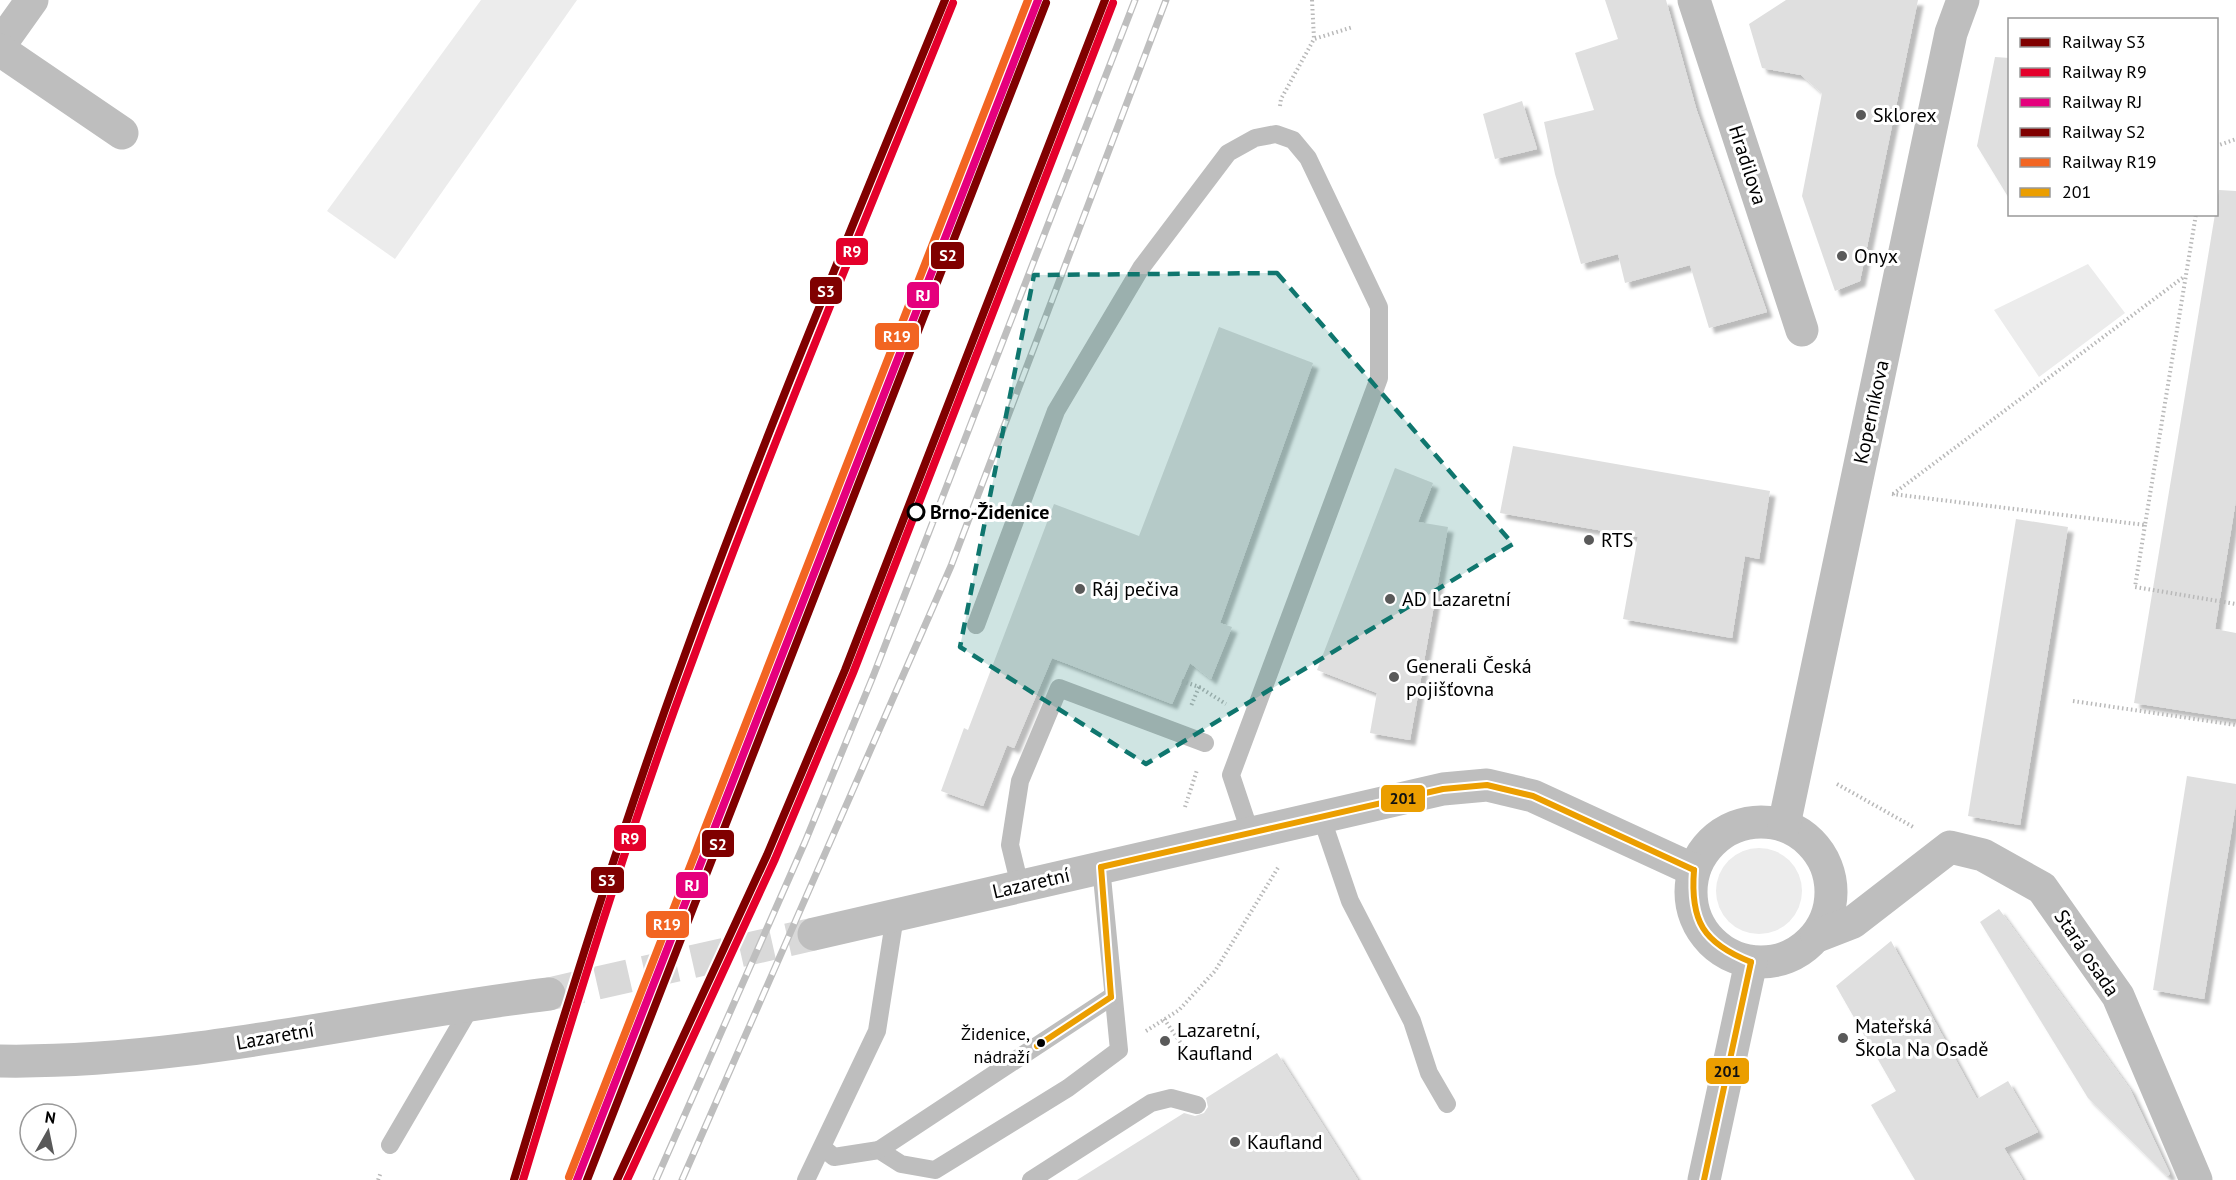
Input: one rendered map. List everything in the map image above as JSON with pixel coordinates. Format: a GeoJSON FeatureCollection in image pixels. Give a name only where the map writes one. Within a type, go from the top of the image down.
{"type":"FeatureCollection","features":[{"type":"Feature","properties":{"kind":"street"},"geometry":{"type":"LineString","coordinates":[[32,0],[0,47],[122,133]]}},
{"type":"Feature","properties":{"kind":"street","name":"Hradilova"},"geometry":{"type":"LineString","coordinates":[[1694,0],[1802,330]]}},
{"type":"Feature","properties":{"kind":"street","name":"Koperníkova"},"geometry":{"type":"LineString","coordinates":[[1784,825],[1951,33],[1963,0]]}},
{"type":"Feature","properties":{"kind":"street","name":"Lazaretní"},"geometry":{"type":"LineString","coordinates":[[814,934],[1321,816],[1443,789],[1487,785],[1533,796],[1694,870]]}},
{"type":"Feature","properties":{"kind":"street"},"geometry":{"type":"LineString","coordinates":[[1829,867],[1832,893],[1828,915],[1817,936],[1798,952],[1775,961],[1751,962],[1727,954],[1708,939],[1695,918],[1690,894],[1694,870],[1704,850],[1720,834],[1751,823],[1784,825],[1803,835],[1818,850],[1829,867],[1856,888],[1893,892]]}},
{"type":"Feature","properties":{"kind":"street","name":"Stará osada"},"geometry":{"type":"LineString","coordinates":[[1817,936],[1853,922],[1950,847],[1983,855],[2042,888],[2118,996],[2196,1180]]}},
{"type":"Feature","properties":{"kind":"street"},"geometry":{"type":"LineString","coordinates":[[1704,1180],[1751,962]]}},
{"type":"Feature","properties":{"kind":"street","name":"Lazaretní"},"geometry":{"type":"LineString","coordinates":[[0,1061],[186,1051],[473,1003],[549,994]]}},
{"type":"Feature","properties":{"kind":"lane"},"geometry":{"type":"LineString","coordinates":[[976,625],[1056,411],[1141,268],[1228,153],[1255,138],[1275,134],[1293,140],[1308,158],[1379,307],[1379,378],[1231,775],[1250,832]]}},
{"type":"Feature","properties":{"kind":"lane"},"geometry":{"type":"LineString","coordinates":[[1020,886],[1010,845],[1020,781],[1059,688],[1205,743]]}},
{"type":"Feature","properties":{"kind":"lane"},"geometry":{"type":"LineString","coordinates":[[1321,816],[1350,901],[1412,1021],[1429,1073],[1447,1104]]}},
{"type":"Feature","properties":{"kind":"lane"},"geometry":{"type":"LineString","coordinates":[[879,1150],[901,1164],[935,1170],[1068,1088],[1119,1050],[1111,997],[1101,867]]}},
{"type":"Feature","properties":{"kind":"lane"},"geometry":{"type":"LineString","coordinates":[[806,1180],[877,1031],[896,916]]}},
{"type":"Feature","properties":{"kind":"lane"},"geometry":{"type":"LineString","coordinates":[[822,1148],[834,1156],[879,1150],[1111,997]]}},
{"type":"Feature","properties":{"kind":"lane"},"geometry":{"type":"LineString","coordinates":[[390,1145],[473,1003]]}},
{"type":"Feature","properties":{"kind":"lane"},"geometry":{"type":"LineString","coordinates":[[1032,1180],[1151,1103],[1172,1098],[1197,1105]]}},
{"type":"Feature","properties":{"kind":"path"},"geometry":{"type":"LineString","coordinates":[[1275,134],[1281,99],[1314,39],[1312,0]]}},
{"type":"Feature","properties":{"kind":"path"},"geometry":{"type":"LineString","coordinates":[[1314,39],[1353,27]]}},
{"type":"Feature","properties":{"kind":"path"},"geometry":{"type":"LineString","coordinates":[[2218,146],[2236,139]]}},
{"type":"Feature","properties":{"kind":"path"},"geometry":{"type":"LineString","coordinates":[[2196,216],[2135,587],[2236,604]]}},
{"type":"Feature","properties":{"kind":"path"},"geometry":{"type":"LineString","coordinates":[[2145,525],[1892,494],[2186,276]]}},
{"type":"Feature","properties":{"kind":"path"},"geometry":{"type":"LineString","coordinates":[[2073,701],[2236,725]]}},
{"type":"Feature","properties":{"kind":"path"},"geometry":{"type":"LineString","coordinates":[[1185,807],[1205,743]]}},
{"type":"Feature","properties":{"kind":"path"},"geometry":{"type":"LineString","coordinates":[[1837,784],[1924,833]]}},
{"type":"Feature","properties":{"kind":"path"},"geometry":{"type":"LineString","coordinates":[[1119,1050],[1179,1010],[1215,971],[1284,859]]}},
{"type":"Feature","properties":{"kind":"path"},"geometry":{"type":"LineString","coordinates":[[1164,1019],[1185,1049]]}},
{"type":"Feature","properties":{"kind":"highlighted area"},"geometry":{"type":"Polygon","coordinates":[[[1277,273],[1513,544],[1146,764],[960,647],[1034,275],[1277,273]]]}},
{"type":"Feature","properties":{"kind":"shaded area"},"geometry":{"type":"Polygon","coordinates":[[[481,0],[577,0],[395,259],[327,211],[481,0]]]}},
{"type":"Feature","properties":{"kind":"shaded area"},"geometry":{"type":"Polygon","coordinates":[[[2088,264],[2125,313],[2039,377],[1994,310],[2088,264]]]}},
{"type":"Feature","properties":{"kind":"shaded area"},"geometry":{"type":"Polygon","coordinates":[[[1759,848],[1783,855],[1795,867],[1802,891],[1795,915],[1783,927],[1759,934],[1735,927],[1723,915],[1716,891],[1723,867],[1735,855],[1759,848]]]}},
{"type":"Feature","properties":{"kind":"building"},"geometry":{"type":"Polygon","coordinates":[[[1605,0],[1666,0],[1696,108],[1767,312],[1709,328],[1690,265],[1625,283],[1618,254],[1581,264],[1555,174],[1544,122],[1594,110],[1575,53],[1618,39],[1605,0]]]}},
{"type":"Feature","properties":{"kind":"building"},"geometry":{"type":"Polygon","coordinates":[[[1786,0],[1918,0],[1860,281],[1835,291],[1802,196],[1822,93],[1801,75],[1762,68],[1749,24],[1786,0]]]}},
{"type":"Feature","properties":{"kind":"building"},"geometry":{"type":"Polygon","coordinates":[[[1995,57],[2008,58],[2008,197],[1977,146],[1995,57]]]}},
{"type":"Feature","properties":{"kind":"building"},"geometry":{"type":"Polygon","coordinates":[[[1522,101],[1537,149],[1495,159],[1483,114],[1522,101]]]}},
{"type":"Feature","properties":{"kind":"building"},"geometry":{"type":"Polygon","coordinates":[[[2219,190],[2236,191],[2236,500],[2215,629],[2236,633],[2236,719],[2134,703],[2215,216],[2218,216],[2219,190]]]}},
{"type":"Feature","properties":{"kind":"building"},"geometry":{"type":"Polygon","coordinates":[[[1219,327],[1313,363],[1220,623],[1232,627],[1211,679],[1190,663],[1172,704],[1052,658],[1014,748],[1007,745],[983,806],[941,791],[964,728],[968,730],[1054,504],[1139,536],[1219,327]]]}},
{"type":"Feature","properties":{"kind":"building"},"geometry":{"type":"Polygon","coordinates":[[[1513,446],[1770,491],[1759,559],[1745,556],[1732,638],[1623,619],[1638,537],[1500,513],[1513,446]]]}},
{"type":"Feature","properties":{"kind":"building","name":"AD Lazaretní"},"geometry":{"type":"Polygon","coordinates":[[[1395,468],[1433,483],[1418,522],[1448,527],[1410,740],[1370,733],[1377,693],[1317,670],[1395,468]]]}},
{"type":"Feature","properties":{"kind":"building"},"geometry":{"type":"Polygon","coordinates":[[[2016,519],[2068,527],[2020,825],[1968,816],[2016,519]]]}},
{"type":"Feature","properties":{"kind":"building"},"geometry":{"type":"Polygon","coordinates":[[[2187,776],[2236,784],[2236,804],[2204,999],[2153,990],[2187,776]]]}},
{"type":"Feature","properties":{"kind":"building"},"geometry":{"type":"Polygon","coordinates":[[[1999,909],[2130,1089],[2170,1174],[2167,1176],[2088,1098],[1980,922],[1999,909]]]}},
{"type":"Feature","properties":{"kind":"building"},"geometry":{"type":"Polygon","coordinates":[[[1891,941],[1977,1099],[2008,1081],[2038,1132],[2004,1148],[2023,1180],[1915,1180],[1871,1105],[1896,1091],[1836,986],[1891,941]]]}},
{"type":"Feature","properties":{"kind":"building","name":"Kaufland"},"geometry":{"type":"Polygon","coordinates":[[[1277,1053],[1358,1180],[1077,1180],[1184,1113],[1195,1116],[1204,1113],[1208,1107],[1206,1098],[1277,1053]]]}},
{"type":"Feature","properties":{"kind":"tunnel"},"geometry":{"type":"LineString","coordinates":[[549,994],[814,934]]}},
{"type":"Feature","properties":{"kind":"railway"},"geometry":{"type":"LineString","coordinates":[[656,1180],[805,842],[874,674],[1135,0]]}},
{"type":"Feature","properties":{"kind":"railway"},"geometry":{"type":"LineString","coordinates":[[682,1180],[951,566],[1166,0]]}},
{"type":"Feature","properties":{"kind":"rail line","name":"S3"},"geometry":{"type":"LineString","coordinates":[[514,1180],[595,917],[684,657],[778,409],[945,0]]}},
{"type":"Feature","properties":{"kind":"rail line","name":"R19"},"geometry":{"type":"LineString","coordinates":[[569,1177],[1028,0]]}},
{"type":"Feature","properties":{"kind":"rail line","name":"RJ"},"geometry":{"type":"LineString","coordinates":[[577,1180],[1038,0]]}},
{"type":"Feature","properties":{"kind":"rail line","name":"S3"},"geometry":{"type":"LineString","coordinates":[[617,1180],[767,855],[845,670],[1105,0]]}},
{"type":"Feature","properties":{"kind":"rail line","name":"R9"},"geometry":{"type":"LineString","coordinates":[[523,1180],[604,918],[669,723],[788,412],[953,3]]}},
{"type":"Feature","properties":{"kind":"rail line","name":"S2"},"geometry":{"type":"LineString","coordinates":[[587,1180],[1046,3]]}},
{"type":"Feature","properties":{"kind":"rail line","name":"R9"},"geometry":{"type":"LineString","coordinates":[[627,1180],[775,859],[853,673],[1113,3]]}},
{"type":"Feature","properties":{"kind":"transit line","name":"201"},"geometry":{"type":"LineString","coordinates":[[1101,867],[1443,789],[1487,785],[1533,796],[1694,870]]}},
{"type":"Feature","properties":{"kind":"transit line","name":"201"},"geometry":{"type":"LineString","coordinates":[[1101,867],[1111,997]]}},
{"type":"Feature","properties":{"kind":"transit line","name":"201"},"geometry":{"type":"LineString","coordinates":[[1694,870],[1694,903],[1703,928],[1721,947],[1751,962]]}},
{"type":"Feature","properties":{"kind":"transit line","name":"201"},"geometry":{"type":"LineString","coordinates":[[1704,1180],[1751,962]]}},
{"type":"Feature","properties":{"kind":"transit line","name":"201"},"geometry":{"type":"LineString","coordinates":[[1037,1046],[1111,997]]}},
{"type":"Feature","properties":{"kind":"place","name":"Sklorex"},"geometry":{"type":"Point","coordinates":[1861,115]}},
{"type":"Feature","properties":{"kind":"place","name":"Onyx"},"geometry":{"type":"Point","coordinates":[1842,256]}},
{"type":"Feature","properties":{"kind":"place","name":"Brno-Židenice"},"geometry":{"type":"Point","coordinates":[916,512]}},
{"type":"Feature","properties":{"kind":"place","name":"RTS"},"geometry":{"type":"Point","coordinates":[1589,540]}},
{"type":"Feature","properties":{"kind":"place","name":"Ráj pečiva"},"geometry":{"type":"Point","coordinates":[1080,589]}},
{"type":"Feature","properties":{"kind":"place","name":"AD Lazaretní"},"geometry":{"type":"Point","coordinates":[1390,599]}},
{"type":"Feature","properties":{"kind":"place","name":"Generali Česká pojišťovna"},"geometry":{"type":"Point","coordinates":[1394,677]}},
{"type":"Feature","properties":{"kind":"place","name":"Mateřská Škola Na Osadě"},"geometry":{"type":"Point","coordinates":[1843,1038]}},
{"type":"Feature","properties":{"kind":"place","name":"Lazaretní, Kaufland"},"geometry":{"type":"Point","coordinates":[1165,1041]}},
{"type":"Feature","properties":{"kind":"place","name":"Židenice, nádraží"},"geometry":{"type":"Point","coordinates":[1041,1043]}},
{"type":"Feature","properties":{"kind":"place","name":"Kaufland"},"geometry":{"type":"Point","coordinates":[1235,1142]}}]}
